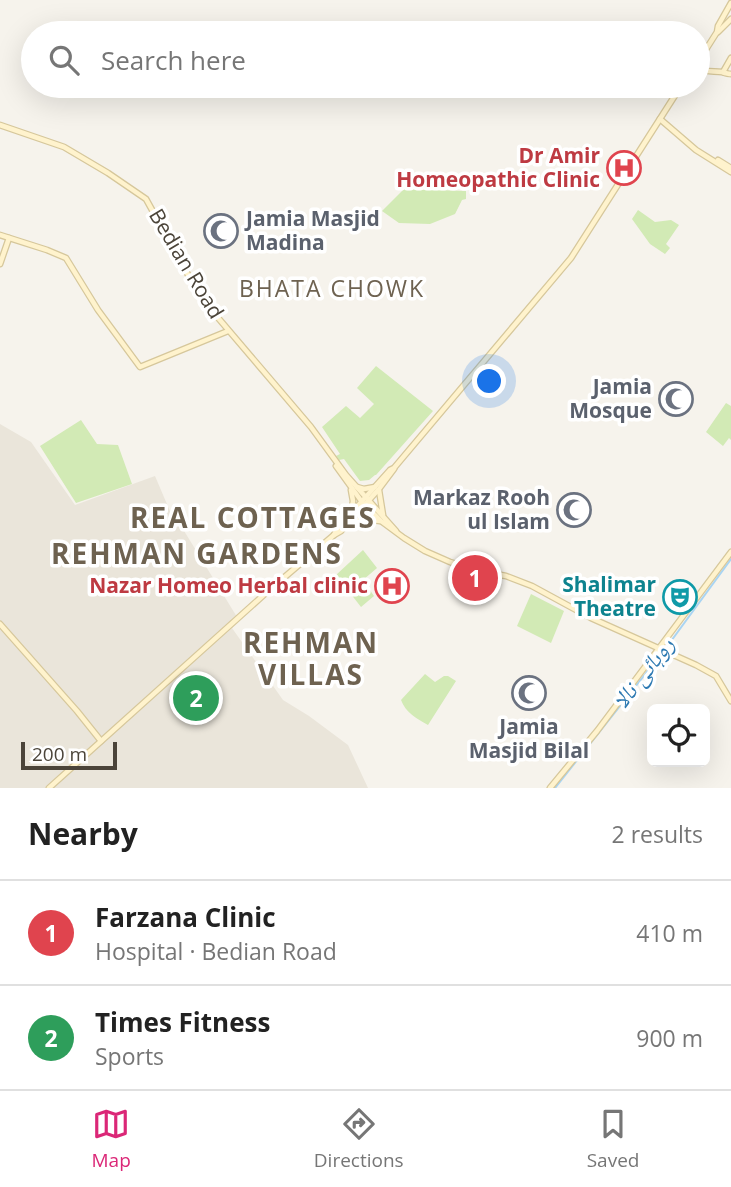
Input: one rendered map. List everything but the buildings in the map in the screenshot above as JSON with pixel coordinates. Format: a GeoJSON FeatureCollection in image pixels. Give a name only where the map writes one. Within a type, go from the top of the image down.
{"type":"FeatureCollection","features":[{"type":"Feature","properties":{"kind":"main road"},"geometry":{"type":"LineString","coordinates":[[717,32],[731,3]]}},
{"type":"Feature","properties":{"kind":"main road"},"geometry":{"type":"LineString","coordinates":[[710,43],[731,19]]}},
{"type":"Feature","properties":{"kind":"main road"},"geometry":{"type":"LineString","coordinates":[[723,72],[731,58]]}},
{"type":"Feature","properties":{"kind":"main road"},"geometry":{"type":"LineString","coordinates":[[710,72],[731,75]]}},
{"type":"Feature","properties":{"kind":"main road"},"geometry":{"type":"LineString","coordinates":[[334,535],[558,275],[673,98]]}},
{"type":"Feature","properties":{"kind":"main road"},"geometry":{"type":"LineString","coordinates":[[660,119],[696,150],[731,170]]}},
{"type":"Feature","properties":{"kind":"main road","name":"Bedian Road"},"geometry":{"type":"LineString","coordinates":[[0,125],[64,147],[146,199],[187,274],[208,306],[312,427],[348,485],[404,538],[446,560],[532,586],[592,618],[663,648],[716,676],[731,701]]}},
{"type":"Feature","properties":{"kind":"main road"},"geometry":{"type":"LineString","coordinates":[[0,235],[66,258],[140,367],[228,331]]}},
{"type":"Feature","properties":{"kind":"main road"},"geometry":{"type":"LineString","coordinates":[[0,264],[9,238]]}},
{"type":"Feature","properties":{"kind":"main road","name":"Bedian Road"},"geometry":{"type":"LineString","coordinates":[[331,455],[365,501]]}},
{"type":"Feature","properties":{"kind":"main road"},"geometry":{"type":"LineString","coordinates":[[348,485],[353,501],[351,513]]}},
{"type":"Feature","properties":{"kind":"main road"},"geometry":{"type":"LineString","coordinates":[[356,486],[364,489],[377,488]]}},
{"type":"Feature","properties":{"kind":"main road"},"geometry":{"type":"LineString","coordinates":[[351,522],[383,519],[377,488]]}},
{"type":"Feature","properties":{"kind":"main road"},"geometry":{"type":"LineString","coordinates":[[49,788],[351,522],[365,501]]}},
{"type":"Feature","properties":{"kind":"main road"},"geometry":{"type":"LineString","coordinates":[[550,788],[663,648],[731,552]]}},
{"type":"Feature","properties":{"kind":"main road"},"geometry":{"type":"LineString","coordinates":[[0,624],[101,741]]}},
{"type":"Feature","properties":{"kind":"shaded area"},"geometry":{"type":"Polygon","coordinates":[[[0,424],[31,442],[75,505],[155,476],[175,523],[181,526],[237,617],[45,788],[0,788],[0,424]]]}},
{"type":"Feature","properties":{"kind":"shaded area"},"geometry":{"type":"Polygon","coordinates":[[[232,628],[283,700],[348,745],[368,788],[53,788],[232,628]]]}},
{"type":"Feature","properties":{"kind":"green space"},"geometry":{"type":"Polygon","coordinates":[[[404,189],[466,191],[466,199],[462,200],[455,214],[430,224],[399,223],[382,211],[404,189]]]}},
{"type":"Feature","properties":{"kind":"green space"},"geometry":{"type":"Polygon","coordinates":[[[638,210],[655,222],[671,220],[679,225],[666,244],[670,248],[665,254],[650,244],[632,219],[638,210]]]}},
{"type":"Feature","properties":{"kind":"green space"},"geometry":{"type":"Polygon","coordinates":[[[376,366],[433,411],[376,475],[369,480],[360,481],[344,459],[339,460],[336,456],[340,454],[322,427],[346,406],[360,418],[374,404],[357,388],[376,366]]]}},
{"type":"Feature","properties":{"kind":"green space"},"geometry":{"type":"Polygon","coordinates":[[[726,403],[731,406],[731,440],[729,438],[723,446],[706,432],[726,403]]]}},
{"type":"Feature","properties":{"kind":"green space"},"geometry":{"type":"Polygon","coordinates":[[[81,420],[97,444],[118,445],[132,484],[76,503],[40,446],[81,420]]]}},
{"type":"Feature","properties":{"kind":"green space"},"geometry":{"type":"Polygon","coordinates":[[[363,550],[377,568],[363,580],[374,596],[361,607],[336,575],[363,550]]]}},
{"type":"Feature","properties":{"kind":"green space"},"geometry":{"type":"Polygon","coordinates":[[[531,594],[564,611],[551,643],[517,626],[531,594]]]}},
{"type":"Feature","properties":{"kind":"green space"},"geometry":{"type":"Polygon","coordinates":[[[425,674],[435,682],[444,676],[456,681],[428,725],[409,712],[401,700],[425,674]]]}},
{"type":"Feature","properties":{"kind":"waterway","name":"روہائی نالا"},"geometry":{"type":"LineString","coordinates":[[666,648],[731,559]]}},
{"type":"Feature","properties":{"kind":"waterway","name":"روہائی نالا"},"geometry":{"type":"LineString","coordinates":[[555,788],[662,653]]}},
{"type":"Feature","properties":{"kind":"place","name":"Dr Amir Homeopathic Clinic"},"geometry":{"type":"Point","coordinates":[624,168]}},
{"type":"Feature","properties":{"kind":"place","name":"Jamia Masjid Madina"},"geometry":{"type":"Point","coordinates":[221,231]}},
{"type":"Feature","properties":{"kind":"place","name":"Jamia Mosque"},"geometry":{"type":"Point","coordinates":[676,399]}},
{"type":"Feature","properties":{"kind":"place","name":"Markaz Rooh ul Islam"},"geometry":{"type":"Point","coordinates":[574,510]}},
{"type":"Feature","properties":{"kind":"place","name":"Farzana Clinic"},"geometry":{"type":"Point","coordinates":[475,578]}},
{"type":"Feature","properties":{"kind":"place","name":"Nazar Homeo Herbal clinic"},"geometry":{"type":"Point","coordinates":[392,586]}},
{"type":"Feature","properties":{"kind":"place","name":"Shalimar Theatre"},"geometry":{"type":"Point","coordinates":[680,597]}},
{"type":"Feature","properties":{"kind":"place","name":"Jamia Masjid Bilal"},"geometry":{"type":"Point","coordinates":[529,693]}},
{"type":"Feature","properties":{"kind":"place","name":"Times Fitness"},"geometry":{"type":"Point","coordinates":[196,698]}},
{"type":"Feature","properties":{"kind":"district","name":"BHATA CHOWK"},"geometry":{"type":"Point","coordinates":[332,289]}},
{"type":"Feature","properties":{"kind":"district","name":"REAL COTTAGES"},"geometry":{"type":"Point","coordinates":[253,518]}},
{"type":"Feature","properties":{"kind":"district","name":"REHMAN GARDENS"},"geometry":{"type":"Point","coordinates":[197,554]}},
{"type":"Feature","properties":{"kind":"district","name":"REHMAN VILLAS"},"geometry":{"type":"Point","coordinates":[311,659]}}]}
